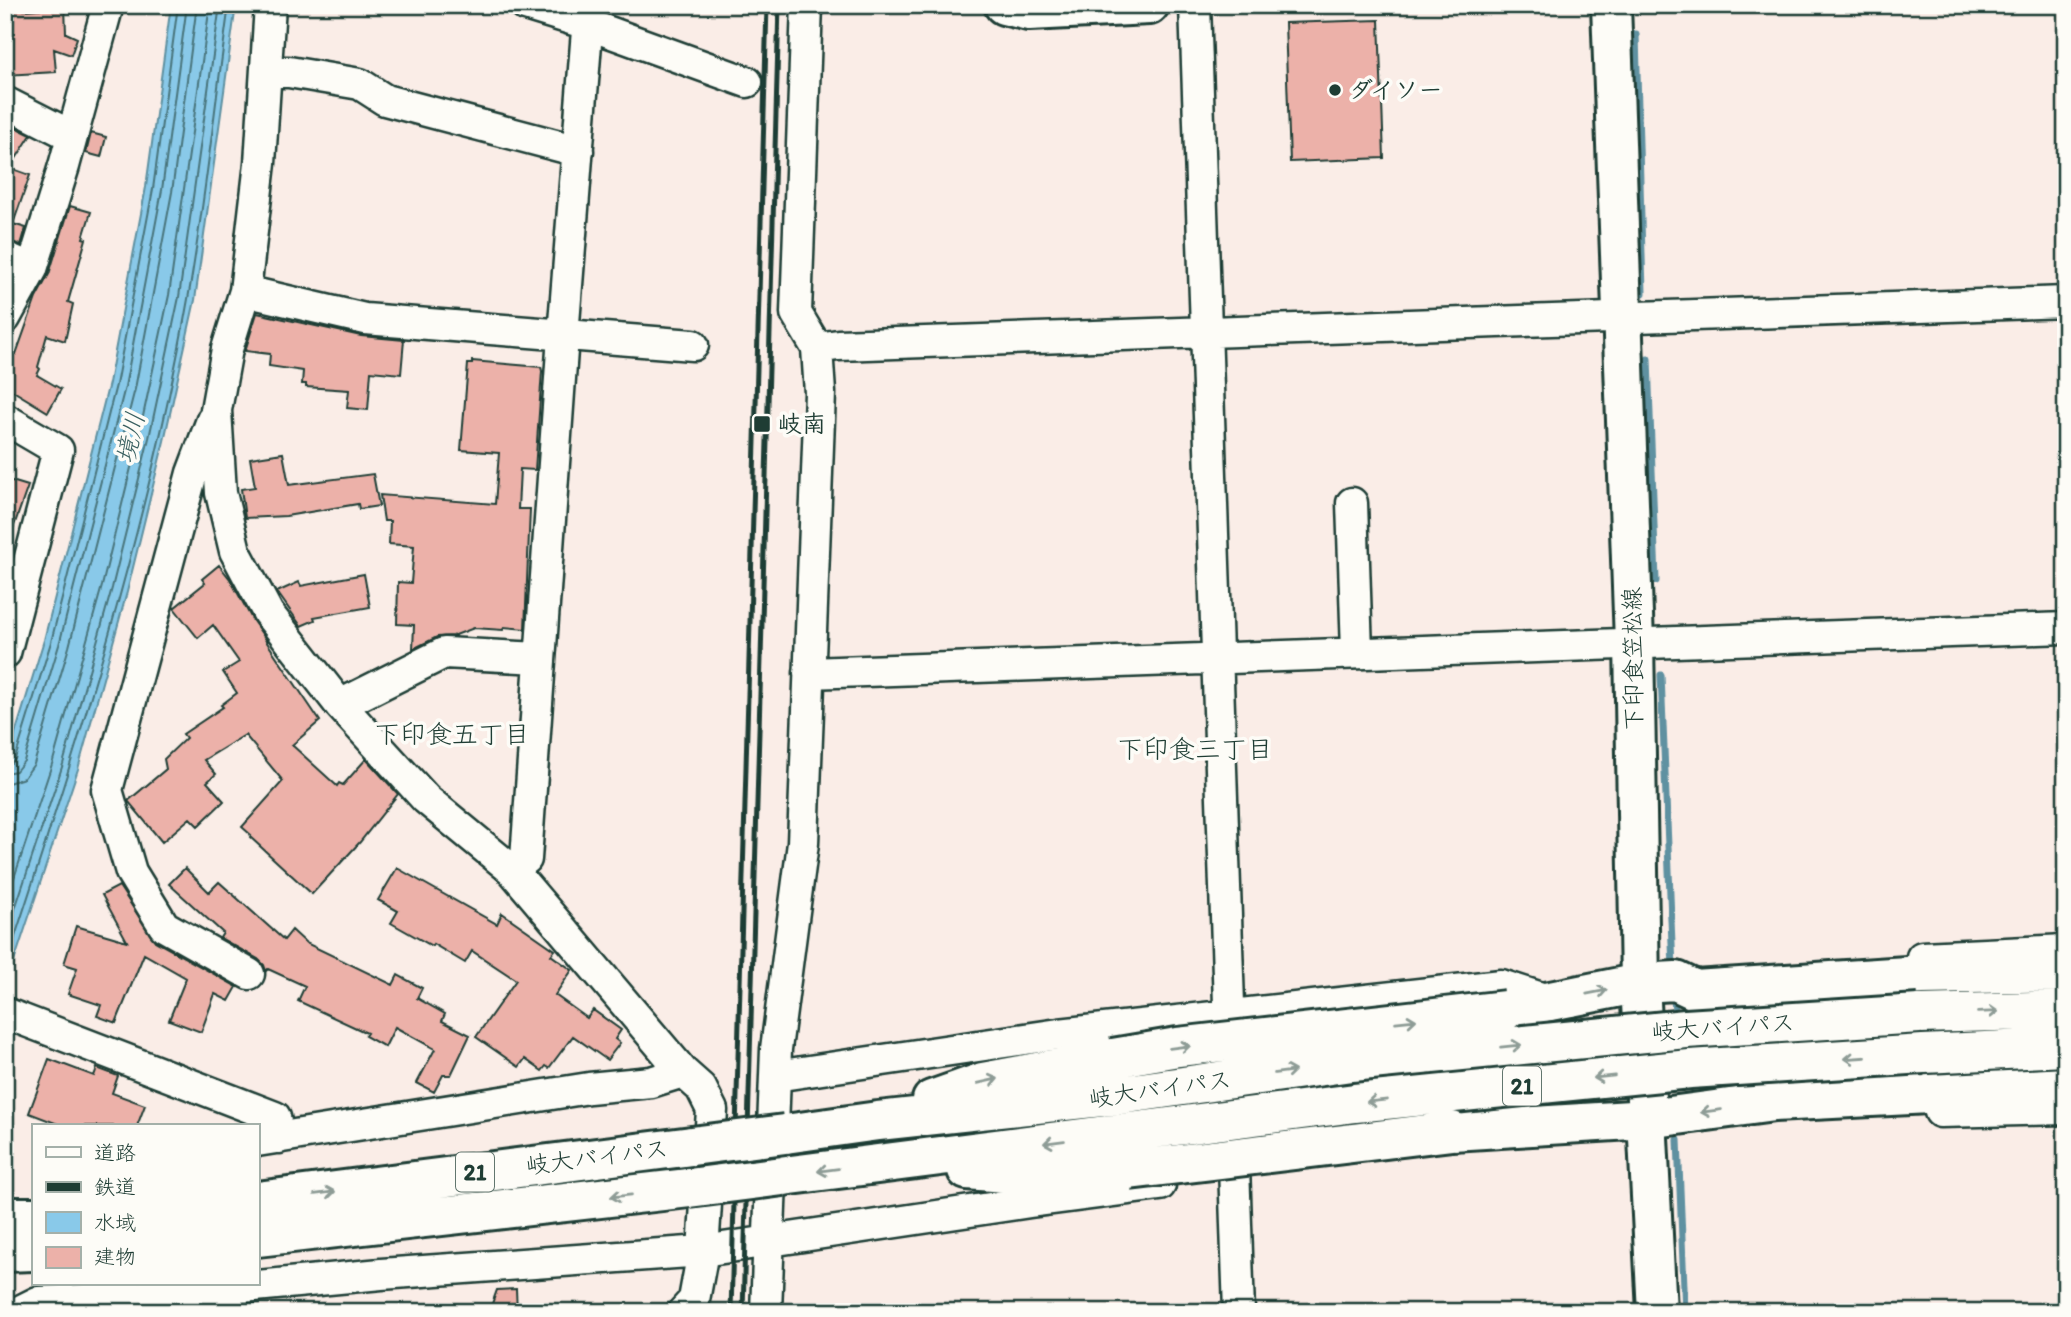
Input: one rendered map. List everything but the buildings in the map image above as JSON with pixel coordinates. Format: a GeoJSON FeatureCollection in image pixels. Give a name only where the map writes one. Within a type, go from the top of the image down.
{"type":"FeatureCollection","features":[{"type":"Feature","properties":{"kind":"main road"},"geometry":{"type":"LineString","coordinates":[[1004,5],[1029,11],[1149,5]]}},
{"type":"Feature","properties":{"kind":"main road","name":"下印食笠松線"},"geometry":{"type":"LineString","coordinates":[[1611,5],[1633,642],[1658,982],[1648,1119],[1657,1312]]}},
{"type":"Feature","properties":{"kind":"main road","name":"21"},"geometry":{"type":"LineString","coordinates":[[878,1121],[983,1082],[1178,1046],[1506,1010],[1658,982],[1695,989],[1922,975],[2066,971]]}},
{"type":"Feature","properties":{"kind":"main road","name":"岐大バイパス"},"geometry":{"type":"LineString","coordinates":[[259,1201],[878,1121],[1121,1095],[1364,1061],[1686,1029],[1919,1014],[2066,1010]]}},
{"type":"Feature","properties":{"kind":"main road","name":"岐大バイパス"},"geometry":{"type":"LineString","coordinates":[[259,1237],[888,1163],[1125,1151],[1355,1103],[1690,1069],[2066,1047]]}},
{"type":"Feature","properties":{"kind":"main road","name":"21"},"geometry":{"type":"LineString","coordinates":[[1125,1151],[1648,1119],[1774,1102],[2066,1087]]}},
{"type":"Feature","properties":{"kind":"main road"},"geometry":{"type":"LineString","coordinates":[[5,1217],[32,1217]]}},
{"type":"Feature","properties":{"kind":"main road"},"geometry":{"type":"LineString","coordinates":[[5,1252],[32,1251]]}},
{"type":"Feature","properties":{"kind":"street"},"geometry":{"type":"LineString","coordinates":[[5,318],[18,263],[73,134],[107,5]]}},
{"type":"Feature","properties":{"kind":"street"},"geometry":{"type":"LineString","coordinates":[[248,974],[164,926],[131,872],[107,789],[192,473],[216,410],[227,349],[245,290],[260,163],[270,5]]}},
{"type":"Feature","properties":{"kind":"street"},"geometry":{"type":"LineString","coordinates":[[525,5],[588,14],[747,82]]}},
{"type":"Feature","properties":{"kind":"street"},"geometry":{"type":"LineString","coordinates":[[766,1312],[776,1049],[803,843],[820,393],[817,348],[796,313],[807,5]]}},
{"type":"Feature","properties":{"kind":"street"},"geometry":{"type":"LineString","coordinates":[[1195,5],[1240,1312]]}},
{"type":"Feature","properties":{"kind":"street"},"geometry":{"type":"LineString","coordinates":[[512,870],[526,859],[588,14]]}},
{"type":"Feature","properties":{"kind":"street"},"geometry":{"type":"LineString","coordinates":[[267,72],[289,72],[360,84],[385,100],[578,151]]}},
{"type":"Feature","properties":{"kind":"street"},"geometry":{"type":"LineString","coordinates":[[5,102],[73,134]]}},
{"type":"Feature","properties":{"kind":"street"},"geometry":{"type":"LineString","coordinates":[[245,290],[365,319],[693,345]]}},
{"type":"Feature","properties":{"kind":"street"},"geometry":{"type":"LineString","coordinates":[[817,348],[851,344],[2066,302]]}},
{"type":"Feature","properties":{"kind":"street"},"geometry":{"type":"LineString","coordinates":[[216,410],[221,493],[235,551],[268,613],[340,705],[426,799],[512,870],[683,1072],[701,1088],[712,1110],[703,1251],[694,1300],[683,1312]]}},
{"type":"Feature","properties":{"kind":"street"},"geometry":{"type":"LineString","coordinates":[[5,419],[58,450],[5,653]]}},
{"type":"Feature","properties":{"kind":"street"},"geometry":{"type":"LineString","coordinates":[[1352,503],[1357,652]]}},
{"type":"Feature","properties":{"kind":"street"},"geometry":{"type":"LineString","coordinates":[[809,673],[2066,628]]}},
{"type":"Feature","properties":{"kind":"street"},"geometry":{"type":"LineString","coordinates":[[340,705],[444,653],[540,657]]}},
{"type":"Feature","properties":{"kind":"street"},"geometry":{"type":"LineString","coordinates":[[1658,982],[1693,972],[2066,950]]}},
{"type":"Feature","properties":{"kind":"street"},"geometry":{"type":"LineString","coordinates":[[775,1076],[1059,1034],[1501,985],[1552,1001]]}},
{"type":"Feature","properties":{"kind":"street"},"geometry":{"type":"LineString","coordinates":[[5,1013],[275,1117],[268,1140],[589,1088],[652,1082],[683,1072]]}},
{"type":"Feature","properties":{"kind":"street"},"geometry":{"type":"LineString","coordinates":[[1774,1102],[1806,1115],[2066,1109]]}},
{"type":"Feature","properties":{"kind":"street"},"geometry":{"type":"LineString","coordinates":[[32,1299],[133,1307],[381,1274],[703,1251],[1516,1134],[1526,1126]]}},
{"type":"Feature","properties":{"kind":"water","name":"境川"},"geometry":{"type":"Polygon","coordinates":[[[171,5],[236,5],[195,300],[127,592],[78,769],[5,989],[5,767],[44,640],[109,383],[146,187],[171,5]]]}},
{"type":"Feature","properties":{"kind":"waterway"},"geometry":{"type":"LineString","coordinates":[[1636,34],[1643,293]]}},
{"type":"Feature","properties":{"kind":"waterway"},"geometry":{"type":"LineString","coordinates":[[1648,359],[1656,581]]}},
{"type":"Feature","properties":{"kind":"waterway"},"geometry":{"type":"LineString","coordinates":[[1661,675],[1673,968]]}},
{"type":"Feature","properties":{"kind":"waterway"},"geometry":{"type":"LineString","coordinates":[[1674,992],[1675,1018]]}},
{"type":"Feature","properties":{"kind":"waterway"},"geometry":{"type":"LineString","coordinates":[[1678,1140],[1685,1312]]}},
{"type":"Feature","properties":{"kind":"railway"},"geometry":{"type":"LineString","coordinates":[[731,1312],[767,5]]}},
{"type":"Feature","properties":{"kind":"railway"},"geometry":{"type":"LineString","coordinates":[[743,1312],[779,5]]}},
{"type":"Feature","properties":{"kind":"place","name":"ダイソー"},"geometry":{"type":"Point","coordinates":[1335,90]}},
{"type":"Feature","properties":{"kind":"place","name":"岐南"},"geometry":{"type":"Point","coordinates":[762,424]}},
{"type":"Feature","properties":{"kind":"district","name":"下印食五丁目"},"geometry":{"type":"Point","coordinates":[452,734]}},
{"type":"Feature","properties":{"kind":"district","name":"下印食三丁目"},"geometry":{"type":"Point","coordinates":[1195,749]}}]}
